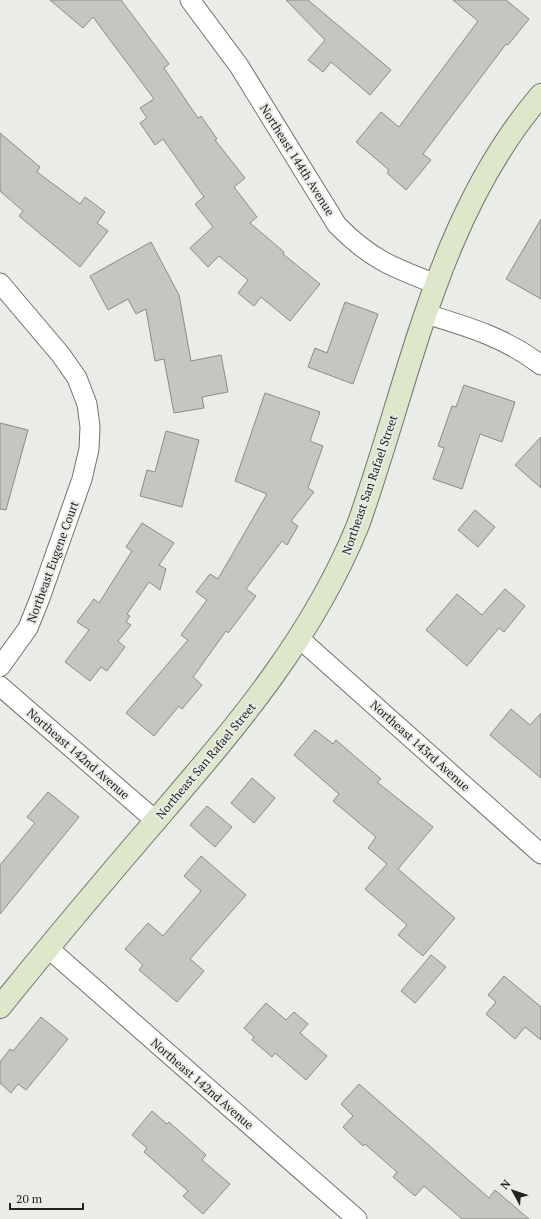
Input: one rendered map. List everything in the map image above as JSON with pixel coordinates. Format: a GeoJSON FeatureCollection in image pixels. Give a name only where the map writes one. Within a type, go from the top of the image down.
{"type":"FeatureCollection","features":[{"type":"Feature","properties":{"kind":"street","name":"Northeast 144th Avenue"},"geometry":{"type":"LineString","coordinates":[[190,0],[239,66],[337,225],[352,241],[374,257],[394,268],[436,284]]}},
{"type":"Feature","properties":{"kind":"street","name":"Northeast San Rafael Street"},"geometry":{"type":"LineString","coordinates":[[0,1007],[254,703],[300,639],[345,558],[358,525],[436,284],[459,227],[489,169],[507,140],[541,95]]}},
{"type":"Feature","properties":{"kind":"street","name":"Northeast Eugene Court"},"geometry":{"type":"LineString","coordinates":[[0,283],[61,355],[77,378],[88,411],[90,427],[89,449],[71,515],[28,628],[0,667]]}},
{"type":"Feature","properties":{"kind":"street"},"geometry":{"type":"LineString","coordinates":[[426,314],[497,338],[525,352],[541,365]]}},
{"type":"Feature","properties":{"kind":"street","name":"Northeast 143rd Avenue"},"geometry":{"type":"LineString","coordinates":[[300,639],[541,854]]}},
{"type":"Feature","properties":{"kind":"street","name":"Northeast 142nd Avenue"},"geometry":{"type":"LineString","coordinates":[[0,686],[156,821]]}},
{"type":"Feature","properties":{"kind":"street","name":"Northeast 142nd Avenue"},"geometry":{"type":"LineString","coordinates":[[48,948],[357,1219]]}},
{"type":"Feature","properties":{"kind":"building"},"geometry":{"type":"Polygon","coordinates":[[[50,0],[121,0],[169,64],[164,68],[198,118],[201,116],[217,139],[215,140],[245,178],[234,187],[257,217],[250,223],[284,252],[283,254],[320,284],[290,321],[261,297],[254,306],[238,293],[248,280],[219,256],[208,267],[190,248],[213,227],[195,204],[204,197],[163,139],[155,145],[140,123],[147,118],[140,108],[154,99],[93,17],[83,28],[50,0]]]}},
{"type":"Feature","properties":{"kind":"building"},"geometry":{"type":"Polygon","coordinates":[[[286,0],[308,0],[391,70],[370,95],[331,62],[323,72],[308,60],[325,40],[286,0]]]}},
{"type":"Feature","properties":{"kind":"building"},"geometry":{"type":"Polygon","coordinates":[[[453,0],[506,0],[529,19],[508,45],[506,44],[423,154],[431,160],[406,190],[387,173],[389,170],[356,142],[381,112],[399,127],[478,21],[453,0]]]}},
{"type":"Feature","properties":{"kind":"building"},"geometry":{"type":"Polygon","coordinates":[[[0,133],[40,167],[37,172],[80,204],[85,197],[105,212],[97,223],[108,231],[80,267],[19,216],[23,211],[0,191],[0,133]]]}},
{"type":"Feature","properties":{"kind":"building"},"geometry":{"type":"Polygon","coordinates":[[[541,219],[541,299],[506,279],[541,219]]]}},
{"type":"Feature","properties":{"kind":"building"},"geometry":{"type":"Polygon","coordinates":[[[151,242],[179,295],[191,361],[221,355],[228,392],[202,397],[204,408],[174,413],[164,359],[155,361],[146,309],[136,314],[128,299],[108,310],[90,276],[151,242]]]}},
{"type":"Feature","properties":{"kind":"building"},"geometry":{"type":"Polygon","coordinates":[[[345,302],[378,314],[353,384],[308,367],[315,348],[327,353],[345,302]]]}},
{"type":"Feature","properties":{"kind":"building"},"geometry":{"type":"Polygon","coordinates":[[[464,385],[515,402],[502,442],[480,434],[462,489],[433,479],[444,448],[438,446],[452,406],[456,407],[464,385]]]}},
{"type":"Feature","properties":{"kind":"building"},"geometry":{"type":"Polygon","coordinates":[[[265,393],[320,412],[310,441],[323,446],[308,488],[314,492],[291,521],[298,526],[287,545],[282,541],[246,589],[256,596],[228,633],[226,631],[193,677],[202,685],[182,709],[179,706],[154,736],[126,713],[188,640],[181,635],[207,600],[196,592],[210,574],[218,579],[267,494],[235,481],[265,393]]]}},
{"type":"Feature","properties":{"kind":"building"},"geometry":{"type":"Polygon","coordinates":[[[0,423],[28,430],[6,510],[0,509],[0,423]]]}},
{"type":"Feature","properties":{"kind":"building"},"geometry":{"type":"Polygon","coordinates":[[[166,431],[199,440],[182,507],[140,496],[147,470],[155,472],[166,431]]]}},
{"type":"Feature","properties":{"kind":"building"},"geometry":{"type":"Polygon","coordinates":[[[541,437],[541,488],[515,465],[541,437]]]}},
{"type":"Feature","properties":{"kind":"building"},"geometry":{"type":"Polygon","coordinates":[[[475,510],[495,527],[478,547],[458,530],[475,510]]]}},
{"type":"Feature","properties":{"kind":"building"},"geometry":{"type":"Polygon","coordinates":[[[142,523],[174,543],[159,565],[166,569],[160,590],[149,582],[127,614],[130,616],[126,622],[131,625],[118,641],[125,647],[107,671],[101,667],[90,681],[65,662],[89,630],[77,622],[94,599],[99,603],[132,551],[126,547],[142,523]]]}},
{"type":"Feature","properties":{"kind":"building"},"geometry":{"type":"Polygon","coordinates":[[[505,589],[525,606],[504,632],[499,628],[467,666],[426,630],[457,594],[482,615],[505,589]]]}},
{"type":"Feature","properties":{"kind":"building"},"geometry":{"type":"Polygon","coordinates":[[[511,709],[530,725],[541,713],[541,778],[490,735],[511,709]]]}},
{"type":"Feature","properties":{"kind":"building"},"geometry":{"type":"Polygon","coordinates":[[[315,730],[333,744],[336,740],[381,779],[377,782],[433,827],[398,869],[455,918],[423,956],[398,935],[407,925],[365,889],[387,864],[368,848],[376,837],[333,801],[339,794],[294,755],[315,730]]]}},
{"type":"Feature","properties":{"kind":"building"},"geometry":{"type":"Polygon","coordinates":[[[252,778],[275,798],[254,823],[231,803],[252,778]]]}},
{"type":"Feature","properties":{"kind":"building"},"geometry":{"type":"Polygon","coordinates":[[[48,792],[79,817],[0,914],[0,865],[35,823],[27,817],[48,792]]]}},
{"type":"Feature","properties":{"kind":"building"},"geometry":{"type":"Polygon","coordinates":[[[207,806],[232,827],[215,847],[190,825],[207,806]]]}},
{"type":"Feature","properties":{"kind":"building"},"geometry":{"type":"Polygon","coordinates":[[[201,856],[246,895],[190,959],[204,971],[177,1002],[139,970],[143,965],[125,949],[148,923],[163,936],[201,891],[184,876],[201,856]]]}},
{"type":"Feature","properties":{"kind":"building"},"geometry":{"type":"Polygon","coordinates":[[[431,955],[446,967],[415,1003],[401,991],[431,955]]]}},
{"type":"Feature","properties":{"kind":"building"},"geometry":{"type":"Polygon","coordinates":[[[504,976],[541,1007],[541,1040],[525,1027],[515,1039],[486,1014],[496,1002],[488,995],[504,976]]]}},
{"type":"Feature","properties":{"kind":"building"},"geometry":{"type":"Polygon","coordinates":[[[266,1003],[286,1020],[294,1012],[308,1024],[300,1033],[327,1056],[306,1080],[275,1053],[272,1057],[252,1040],[254,1037],[244,1028],[266,1003]]]}},
{"type":"Feature","properties":{"kind":"building"},"geometry":{"type":"Polygon","coordinates":[[[41,1017],[68,1039],[26,1090],[18,1084],[11,1093],[0,1083],[0,1062],[10,1049],[13,1051],[41,1017]]]}},
{"type":"Feature","properties":{"kind":"building"},"geometry":{"type":"Polygon","coordinates":[[[359,1084],[489,1198],[495,1190],[529,1219],[462,1219],[424,1186],[415,1196],[393,1177],[397,1172],[365,1144],[363,1146],[343,1127],[353,1116],[341,1104],[359,1084]]]}},
{"type":"Feature","properties":{"kind":"building"},"geometry":{"type":"Polygon","coordinates":[[[152,1111],[167,1124],[169,1122],[206,1155],[202,1160],[230,1184],[203,1214],[183,1196],[188,1191],[144,1152],[147,1148],[132,1135],[152,1111]]]}}]}
